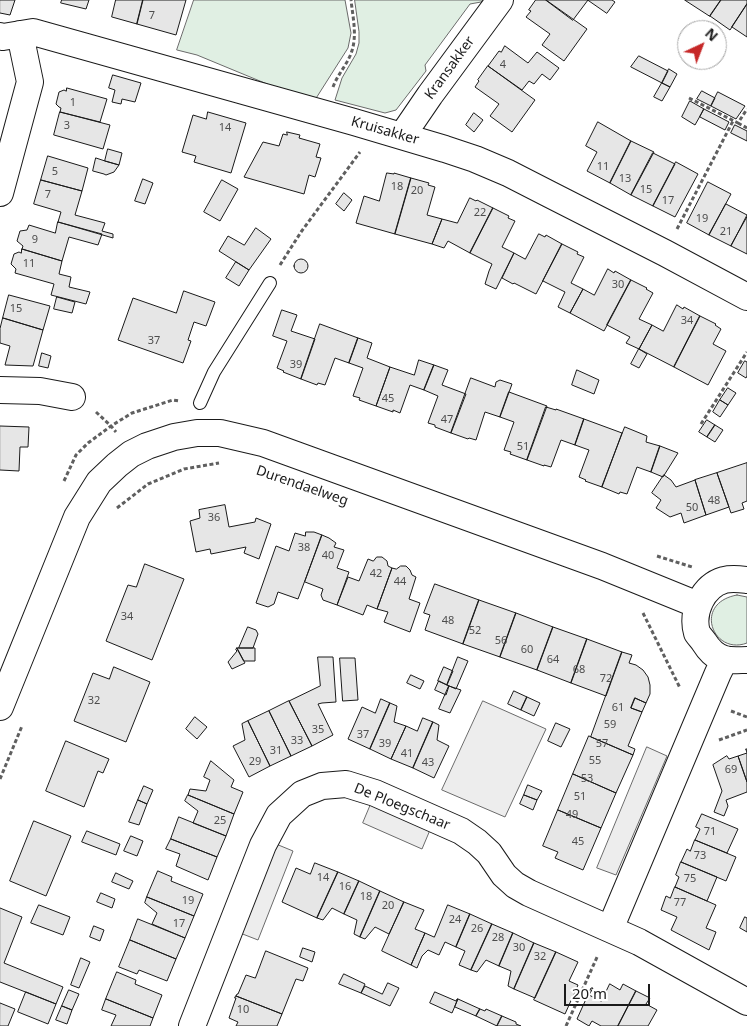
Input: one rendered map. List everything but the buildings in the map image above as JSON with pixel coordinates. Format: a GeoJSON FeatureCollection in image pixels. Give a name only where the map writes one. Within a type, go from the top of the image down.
{"type":"FeatureCollection","features":[{"type":"Feature","properties":{"kind":"street","name":"Kransakker"},"geometry":{"type":"LineString","coordinates":[[390,133],[430,95],[500,0]]}},
{"type":"Feature","properties":{"kind":"street","name":"Kruisakker"},"geometry":{"type":"LineString","coordinates":[[10,35],[33,32],[475,158],[665,253],[747,297]]}},
{"type":"Feature","properties":{"kind":"street"},"geometry":{"type":"LineString","coordinates":[[0,193],[30,82],[10,35]]}},
{"type":"Feature","properties":{"kind":"street"},"geometry":{"type":"LineString","coordinates":[[0,390],[40,391],[72,397]]}},
{"type":"Feature","properties":{"kind":"street","name":"Durendaelweg"},"geometry":{"type":"LineString","coordinates":[[0,708],[77,517],[99,482],[131,454],[147,446],[174,437],[197,433],[220,433],[263,442],[602,566],[698,605]]}},
{"type":"Feature","properties":{"kind":"street"},"geometry":{"type":"LineString","coordinates":[[610,929],[706,700],[736,660],[711,653],[698,633],[695,614],[698,605],[704,594],[723,580],[735,578],[747,580]]}},
{"type":"Feature","properties":{"kind":"street","name":"De Ploegschaar"},"geometry":{"type":"LineString","coordinates":[[192,1026],[263,845],[279,815],[302,794],[322,786],[346,784],[376,793],[461,831],[489,853],[504,875],[529,893],[639,942],[747,1002]]}},
{"type":"Feature","properties":{"kind":"lane"},"geometry":{"type":"LineString","coordinates":[[200,403],[214,372],[270,283]]}},
{"type":"Feature","properties":{"kind":"path"},"geometry":{"type":"LineString","coordinates":[[323,114],[335,80],[350,55],[355,36],[351,0]]}},
{"type":"Feature","properties":{"kind":"path"},"geometry":{"type":"LineString","coordinates":[[689,98],[747,128]]}},
{"type":"Feature","properties":{"kind":"path"},"geometry":{"type":"LineString","coordinates":[[738,123],[747,109]]}},
{"type":"Feature","properties":{"kind":"path"},"geometry":{"type":"LineString","coordinates":[[665,253],[733,121]]}},
{"type":"Feature","properties":{"kind":"path"},"geometry":{"type":"LineString","coordinates":[[270,283],[301,232],[390,133]]}},
{"type":"Feature","properties":{"kind":"path"},"geometry":{"type":"LineString","coordinates":[[701,424],[747,352]]}},
{"type":"Feature","properties":{"kind":"path"},"geometry":{"type":"LineString","coordinates":[[72,397],[90,407],[111,426],[131,454]]}},
{"type":"Feature","properties":{"kind":"path"},"geometry":{"type":"LineString","coordinates":[[117,508],[148,484],[184,469],[223,463]]}},
{"type":"Feature","properties":{"kind":"path"},"geometry":{"type":"LineString","coordinates":[[648,612],[640,609],[681,689],[747,717]]}},
{"type":"Feature","properties":{"kind":"path"},"geometry":{"type":"LineString","coordinates":[[0,779],[22,724]]}},
{"type":"Feature","properties":{"kind":"path"},"geometry":{"type":"LineString","coordinates":[[566,1026],[610,929]]}},
{"type":"Feature","properties":{"kind":"green space"},"geometry":{"type":"Polygon","coordinates":[[[194,0],[345,0],[351,33],[348,48],[313,103],[197,55],[177,50],[194,0]]]}},
{"type":"Feature","properties":{"kind":"green space"},"geometry":{"type":"Polygon","coordinates":[[[355,0],[483,0],[470,4],[425,65],[426,71],[396,110],[385,113],[335,100],[342,78],[356,54],[359,43],[355,0]]]}},
{"type":"Feature","properties":{"kind":"green space"},"geometry":{"type":"Polygon","coordinates":[[[737,595],[747,597],[747,643],[735,645],[725,642],[717,636],[712,627],[711,617],[715,608],[723,600],[737,595]]]}},
{"type":"Feature","properties":{"kind":"shaded area"},"geometry":{"type":"Polygon","coordinates":[[[483,701],[546,729],[505,817],[442,790],[483,701]]]}},
{"type":"Feature","properties":{"kind":"shaded area"},"geometry":{"type":"Polygon","coordinates":[[[647,747],[667,756],[616,875],[597,868],[647,747]]]}},
{"type":"Feature","properties":{"kind":"shaded area"},"geometry":{"type":"Polygon","coordinates":[[[371,804],[430,830],[422,849],[363,823],[371,804]]]}},
{"type":"Feature","properties":{"kind":"shaded area"},"geometry":{"type":"Polygon","coordinates":[[[276,844],[293,851],[258,940],[240,933],[276,844]]]}}]}
